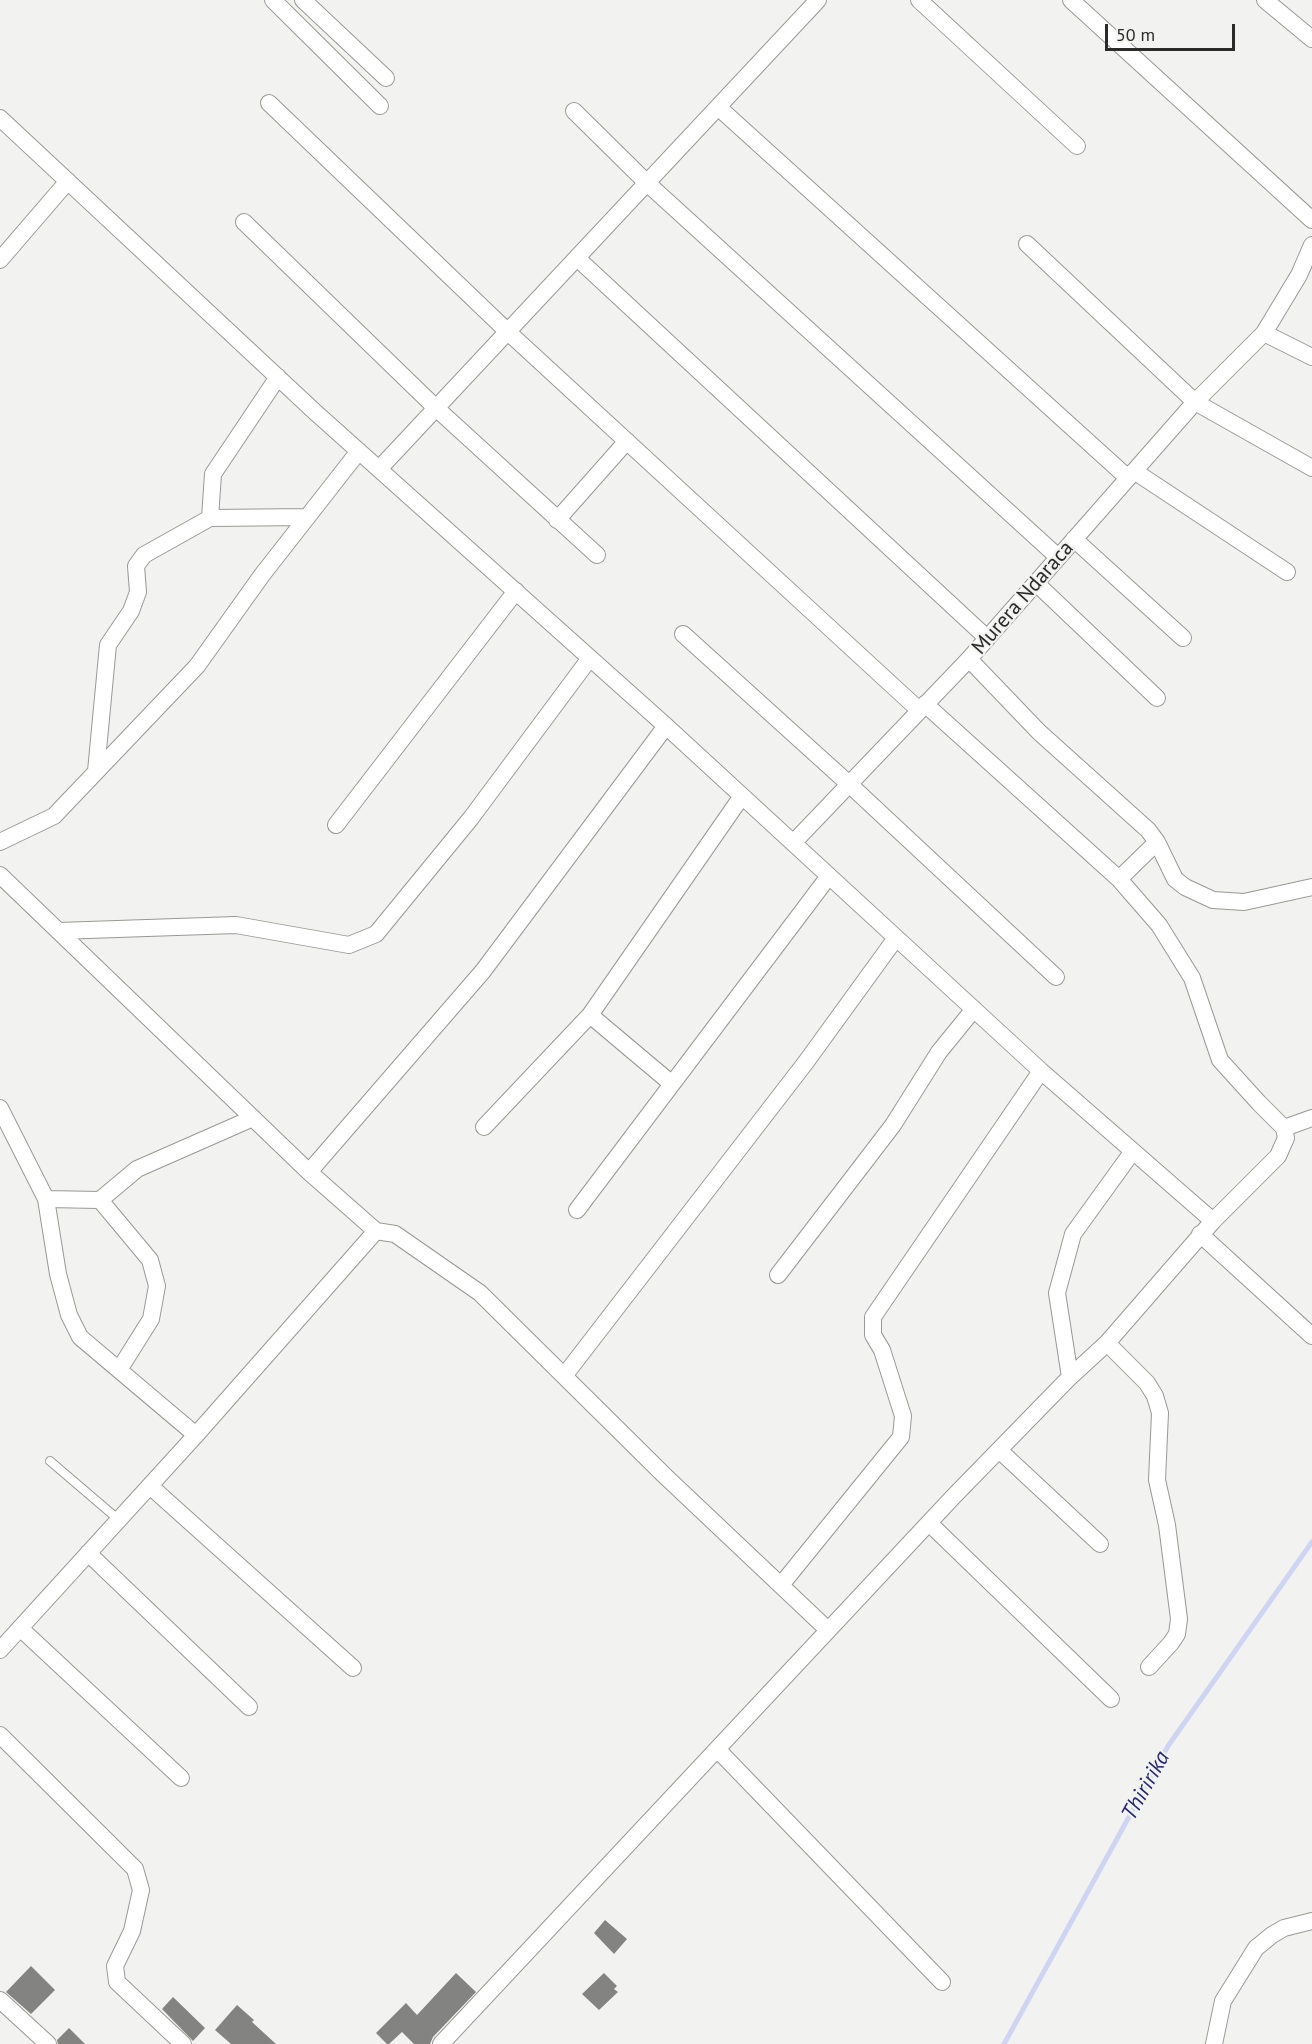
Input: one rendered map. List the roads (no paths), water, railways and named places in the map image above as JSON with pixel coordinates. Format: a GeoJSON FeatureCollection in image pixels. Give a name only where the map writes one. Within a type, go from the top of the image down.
{"type":"FeatureCollection","features":[{"type":"Feature","properties":{"kind":"street"},"geometry":{"type":"LineString","coordinates":[[273,0],[380,106]]}},
{"type":"Feature","properties":{"kind":"street"},"geometry":{"type":"LineString","coordinates":[[303,0],[386,78]]}},
{"type":"Feature","properties":{"kind":"street"},"geometry":{"type":"LineString","coordinates":[[379,469],[818,0]]}},
{"type":"Feature","properties":{"kind":"street"},"geometry":{"type":"LineString","coordinates":[[919,0],[1077,146]]}},
{"type":"Feature","properties":{"kind":"street"},"geometry":{"type":"LineString","coordinates":[[1071,0],[1312,220]]}},
{"type":"Feature","properties":{"kind":"street"},"geometry":{"type":"LineString","coordinates":[[1265,0],[1312,39]]}},
{"type":"Feature","properties":{"kind":"street"},"geometry":{"type":"LineString","coordinates":[[269,103],[508,332],[627,441],[922,707],[1119,879],[1159,925],[1192,978],[1220,1060],[1284,1128],[1286,1138],[1278,1156],[1200,1234],[1107,1343],[1070,1377],[928,1523],[441,2044]]}},
{"type":"Feature","properties":{"kind":"street"},"geometry":{"type":"LineString","coordinates":[[718,107],[1131,475],[1287,572]]}},
{"type":"Feature","properties":{"kind":"street"},"geometry":{"type":"LineString","coordinates":[[574,111],[647,183],[1059,557]]}},
{"type":"Feature","properties":{"kind":"street"},"geometry":{"type":"LineString","coordinates":[[0,118],[359,451],[666,726],[1041,1071],[1213,1221]]}},
{"type":"Feature","properties":{"kind":"street"},"geometry":{"type":"LineString","coordinates":[[0,260],[68,181]]}},
{"type":"Feature","properties":{"kind":"street"},"geometry":{"type":"LineString","coordinates":[[244,222],[436,408],[597,555]]}},
{"type":"Feature","properties":{"kind":"street"},"geometry":{"type":"LineString","coordinates":[[1027,244],[1195,402],[1312,468]]}},
{"type":"Feature","properties":{"kind":"street","name":"Murera Ndaraca"},"geometry":{"type":"LineString","coordinates":[[1312,246],[1299,275],[1264,333],[1195,402],[969,659],[1039,732],[1148,830],[1157,842],[1176,879],[1185,887],[1213,900],[1245,902],[1312,887]]}},
{"type":"Feature","properties":{"kind":"street"},"geometry":{"type":"LineString","coordinates":[[577,258],[987,638]]}},
{"type":"Feature","properties":{"kind":"street"},"geometry":{"type":"LineString","coordinates":[[1264,333],[1312,357]]}},
{"type":"Feature","properties":{"kind":"street"},"geometry":{"type":"LineString","coordinates":[[210,518],[213,474],[278,377]]}},
{"type":"Feature","properties":{"kind":"street"},"geometry":{"type":"LineString","coordinates":[[557,519],[627,441]]}},
{"type":"Feature","properties":{"kind":"street"},"geometry":{"type":"LineString","coordinates":[[0,842],[54,816],[197,666],[262,575],[359,451]]}},
{"type":"Feature","properties":{"kind":"street"},"geometry":{"type":"LineString","coordinates":[[96,771],[108,645],[131,611],[138,592],[136,566],[144,555],[210,518],[307,518]]}},
{"type":"Feature","properties":{"kind":"street"},"geometry":{"type":"LineString","coordinates":[[1074,540],[1183,638]]}},
{"type":"Feature","properties":{"kind":"street"},"geometry":{"type":"LineString","coordinates":[[1035,583],[1157,698]]}},
{"type":"Feature","properties":{"kind":"street"},"geometry":{"type":"LineString","coordinates":[[336,825],[516,591]]}},
{"type":"Feature","properties":{"kind":"street"},"geometry":{"type":"LineString","coordinates":[[683,634],[849,784],[1056,977]]}},
{"type":"Feature","properties":{"kind":"street"},"geometry":{"type":"LineString","coordinates":[[58,931],[236,926],[349,945],[376,934],[471,818],[590,658]]}},
{"type":"Feature","properties":{"kind":"street"},"geometry":{"type":"LineString","coordinates":[[793,843],[969,659]]}},
{"type":"Feature","properties":{"kind":"street"},"geometry":{"type":"LineString","coordinates":[[309,1172],[483,971],[666,726]]}},
{"type":"Feature","properties":{"kind":"street"},"geometry":{"type":"LineString","coordinates":[[484,1127],[590,1015],[742,796]]}},
{"type":"Feature","properties":{"kind":"street"},"geometry":{"type":"LineString","coordinates":[[1119,879],[1157,842]]}},
{"type":"Feature","properties":{"kind":"street"},"geometry":{"type":"LineString","coordinates":[[0,875],[309,1172],[376,1231],[395,1234],[480,1293],[655,1467],[828,1630]]}},
{"type":"Feature","properties":{"kind":"street"},"geometry":{"type":"LineString","coordinates":[[577,1210],[829,876]]}},
{"type":"Feature","properties":{"kind":"street"},"geometry":{"type":"LineString","coordinates":[[564,1376],[799,1071],[896,938]]}},
{"type":"Feature","properties":{"kind":"street"},"geometry":{"type":"LineString","coordinates":[[778,1275],[893,1125],[939,1052],[974,1009]]}},
{"type":"Feature","properties":{"kind":"street"},"geometry":{"type":"LineString","coordinates":[[590,1015],[672,1084]]}},
{"type":"Feature","properties":{"kind":"street"},"geometry":{"type":"LineString","coordinates":[[781,1585],[901,1437],[903,1416],[882,1350],[873,1335],[873,1317],[1041,1071]]}},
{"type":"Feature","properties":{"kind":"street"},"geometry":{"type":"LineString","coordinates":[[0,1108],[46,1199],[58,1274],[69,1315],[80,1337],[196,1435]]}},
{"type":"Feature","properties":{"kind":"street"},"geometry":{"type":"LineString","coordinates":[[46,1199],[100,1200],[137,1169],[253,1118]]}},
{"type":"Feature","properties":{"kind":"street"},"geometry":{"type":"LineString","coordinates":[[1284,1128],[1312,1118]]}},
{"type":"Feature","properties":{"kind":"street"},"geometry":{"type":"LineString","coordinates":[[1070,1377],[1057,1293],[1073,1234],[1133,1150]]}},
{"type":"Feature","properties":{"kind":"street"},"geometry":{"type":"LineString","coordinates":[[100,1200],[150,1260],[157,1286],[151,1319],[119,1370]]}},
{"type":"Feature","properties":{"kind":"street"},"geometry":{"type":"LineString","coordinates":[[0,1650],[196,1435],[376,1231]]}},
{"type":"Feature","properties":{"kind":"street"},"geometry":{"type":"LineString","coordinates":[[1200,1234],[1312,1336]]}},
{"type":"Feature","properties":{"kind":"street"},"geometry":{"type":"LineString","coordinates":[[1107,1343],[1147,1383],[1155,1396],[1160,1413],[1157,1479],[1167,1525],[1179,1619],[1177,1634],[1149,1667]]}},
{"type":"Feature","properties":{"kind":"street"},"geometry":{"type":"LineString","coordinates":[[999,1450],[1100,1544]]}},
{"type":"Feature","properties":{"kind":"street"},"geometry":{"type":"LineString","coordinates":[[150,1486],[352,1668]]}},
{"type":"Feature","properties":{"kind":"street"},"geometry":{"type":"LineString","coordinates":[[928,1523],[1111,1699]]}},
{"type":"Feature","properties":{"kind":"street"},"geometry":{"type":"LineString","coordinates":[[88,1553],[249,1707]]}},
{"type":"Feature","properties":{"kind":"street"},"geometry":{"type":"LineString","coordinates":[[20,1628],[181,1778]]}},
{"type":"Feature","properties":{"kind":"street"},"geometry":{"type":"LineString","coordinates":[[0,1735],[135,1869],[141,1890],[132,1931],[115,1966],[117,1982],[183,2044]]}},
{"type":"Feature","properties":{"kind":"street"},"geometry":{"type":"LineString","coordinates":[[717,1749],[942,1982]]}},
{"type":"Feature","properties":{"kind":"street"},"geometry":{"type":"LineString","coordinates":[[1214,2044],[1223,2001],[1256,1948],[1284,1928],[1312,1921]]}},
{"type":"Feature","properties":{"kind":"street"},"geometry":{"type":"LineString","coordinates":[[0,2000],[48,2044]]}},
{"type":"Feature","properties":{"kind":"lane"},"geometry":{"type":"LineString","coordinates":[[50,1461],[118,1520]]}},
{"type":"Feature","properties":{"kind":"waterway","name":"Thiririka"},"geometry":{"type":"LineString","coordinates":[[1004,2044],[1168,1746],[1312,1542]]}}]}
